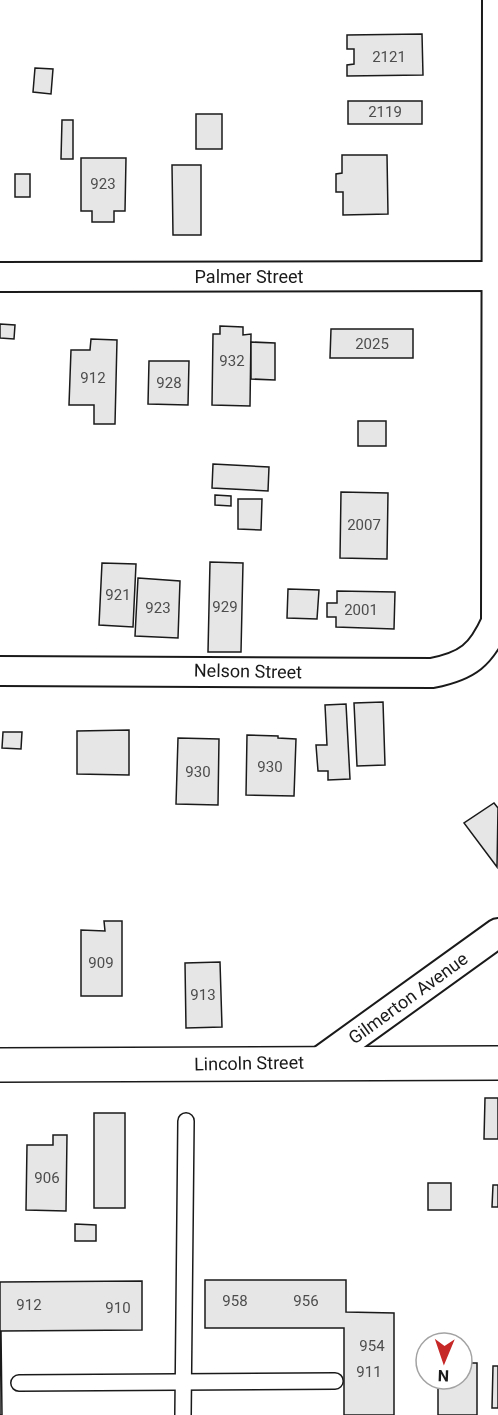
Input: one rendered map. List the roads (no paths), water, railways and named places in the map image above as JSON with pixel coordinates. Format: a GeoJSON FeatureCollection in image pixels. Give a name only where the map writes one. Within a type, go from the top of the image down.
{"type":"FeatureCollection","features":[{"type":"Feature","properties":{"kind":"street"},"geometry":{"type":"LineString","coordinates":[[497,0],[497,276]]}},
{"type":"Feature","properties":{"kind":"street","name":"Palmer Street"},"geometry":{"type":"LineString","coordinates":[[0,277],[497,276]]}},
{"type":"Feature","properties":{"kind":"street","name":"Nelson Street"},"geometry":{"type":"LineString","coordinates":[[0,670],[432,673],[450,670],[471,659],[486,643],[496,622],[497,276]]}},
{"type":"Feature","properties":{"kind":"street","name":"Gilmerton Avenue"},"geometry":{"type":"LineString","coordinates":[[319,1062],[498,933]]}},
{"type":"Feature","properties":{"kind":"street","name":"Lincoln Street"},"geometry":{"type":"LineString","coordinates":[[0,1065],[498,1063]]}},
{"type":"Feature","properties":{"kind":"lane"},"geometry":{"type":"LineString","coordinates":[[183,1415],[186,1121]]}},
{"type":"Feature","properties":{"kind":"lane"},"geometry":{"type":"LineString","coordinates":[[19,1383],[335,1381]]}}]}
